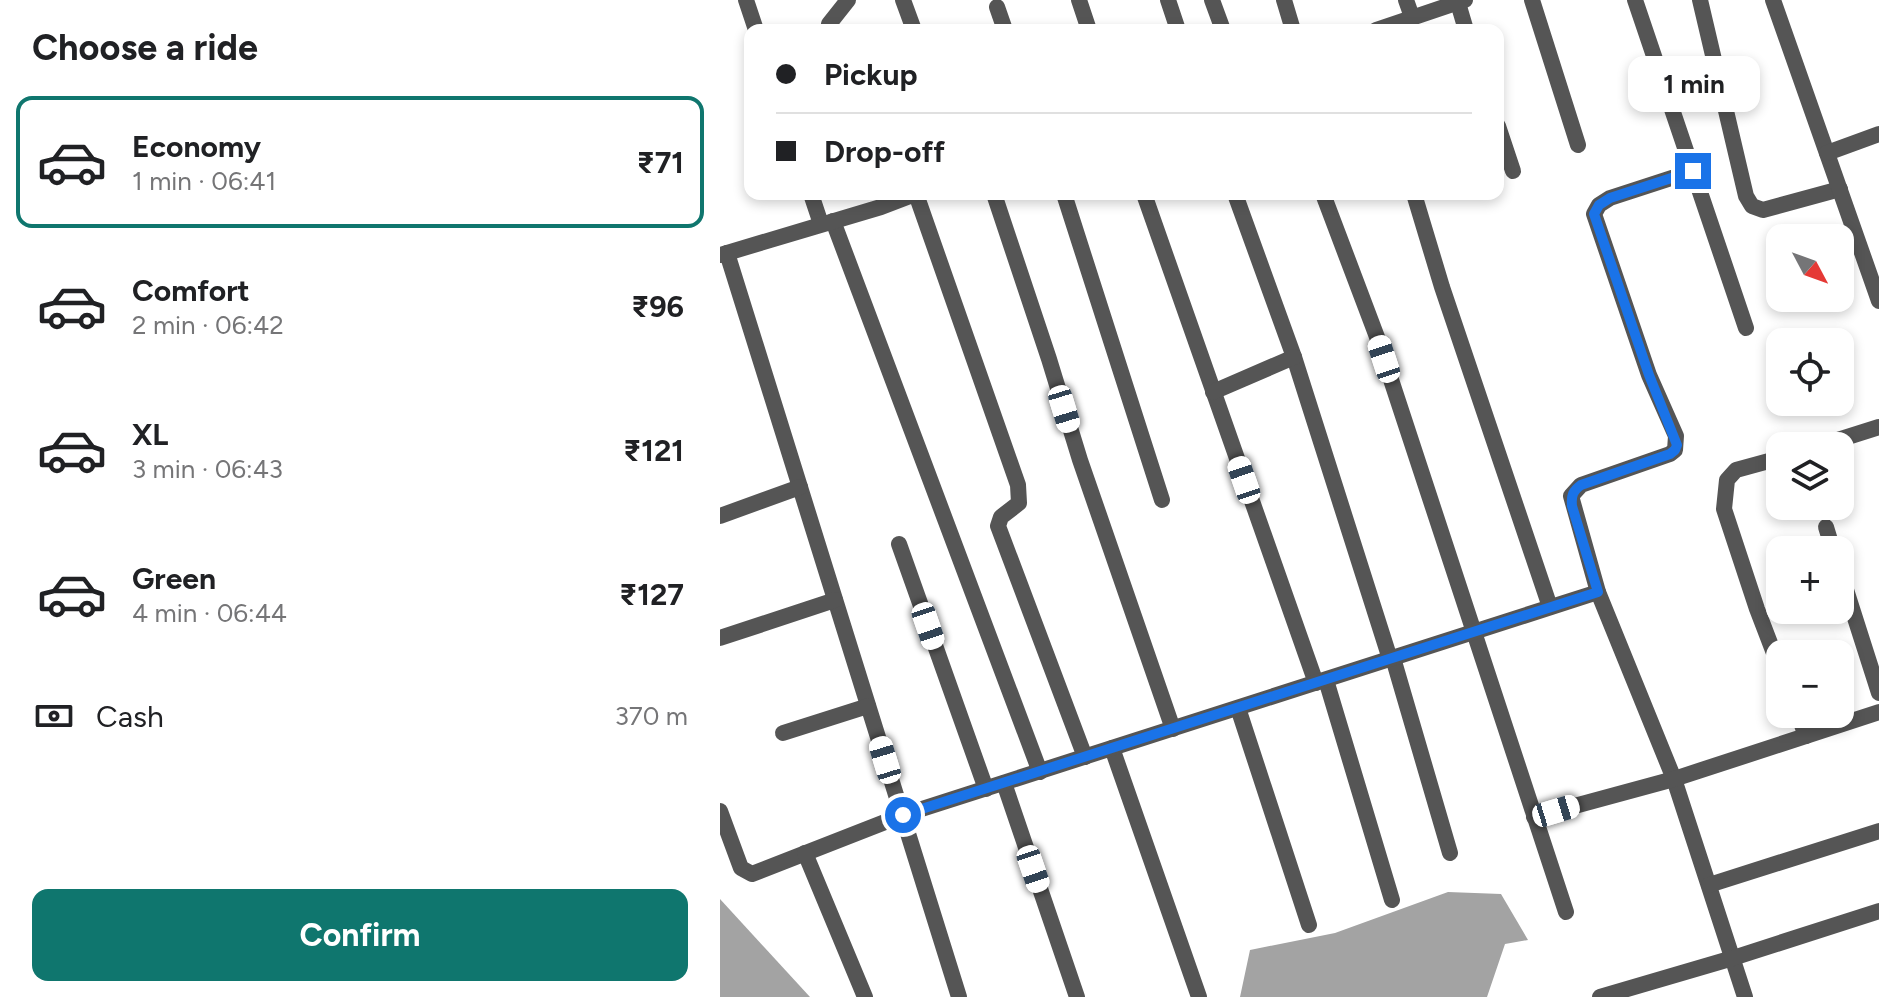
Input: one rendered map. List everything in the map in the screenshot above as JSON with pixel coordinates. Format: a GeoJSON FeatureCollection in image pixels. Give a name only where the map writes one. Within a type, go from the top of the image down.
{"type":"FeatureCollection","features":[{"type":"Feature","properties":{"kind":"street"},"geometry":{"type":"LineString","coordinates":[[746,0],[754,24]]}},
{"type":"Feature","properties":{"kind":"street"},"geometry":{"type":"LineString","coordinates":[[829,24],[848,0]]}},
{"type":"Feature","properties":{"kind":"street"},"geometry":{"type":"LineString","coordinates":[[903,0],[912,24]]}},
{"type":"Feature","properties":{"kind":"street"},"geometry":{"type":"LineString","coordinates":[[1079,0],[1087,24]]}},
{"type":"Feature","properties":{"kind":"street"},"geometry":{"type":"LineString","coordinates":[[1168,0],[1176,24]]}},
{"type":"Feature","properties":{"kind":"street"},"geometry":{"type":"LineString","coordinates":[[1212,0],[1221,24]]}},
{"type":"Feature","properties":{"kind":"street"},"geometry":{"type":"LineString","coordinates":[[1284,0],[1291,24]]}},
{"type":"Feature","properties":{"kind":"street"},"geometry":{"type":"LineString","coordinates":[[1406,0],[1412,17]]}},
{"type":"Feature","properties":{"kind":"street"},"geometry":{"type":"LineString","coordinates":[[1532,0],[1578,145]]}},
{"type":"Feature","properties":{"kind":"street"},"geometry":{"type":"LineString","coordinates":[[1635,0],[1746,328]]}},
{"type":"Feature","properties":{"kind":"street"},"geometry":{"type":"LineString","coordinates":[[1700,0],[1746,196],[1752,206],[1763,210],[1840,189]]}},
{"type":"Feature","properties":{"kind":"street"},"geometry":{"type":"LineString","coordinates":[[1773,0],[1879,301]]}},
{"type":"Feature","properties":{"kind":"street"},"geometry":{"type":"LineString","coordinates":[[1393,24],[1461,1],[1465,24]]}},
{"type":"Feature","properties":{"kind":"street"},"geometry":{"type":"LineString","coordinates":[[997,7],[1003,24]]}},
{"type":"Feature","properties":{"kind":"street"},"geometry":{"type":"LineString","coordinates":[[1827,153],[1879,134]]}},
{"type":"Feature","properties":{"kind":"street"},"geometry":{"type":"LineString","coordinates":[[1504,144],[1513,171]]}},
{"type":"Feature","properties":{"kind":"street"},"geometry":{"type":"LineString","coordinates":[[1693,171],[1610,198],[1599,205],[1594,214],[1649,375],[1677,445],[1670,454],[1581,485],[1571,496],[1598,592],[1674,779],[1745,997]]}},
{"type":"Feature","properties":{"kind":"street"},"geometry":{"type":"LineString","coordinates":[[814,200],[827,222],[1040,772]]}},
{"type":"Feature","properties":{"kind":"street"},"geometry":{"type":"LineString","coordinates":[[879,200],[827,222],[724,254],[959,997]]}},
{"type":"Feature","properties":{"kind":"street"},"geometry":{"type":"LineString","coordinates":[[917,200],[1018,485],[1019,503],[1001,517],[998,526],[1085,757]]}},
{"type":"Feature","properties":{"kind":"street"},"geometry":{"type":"LineString","coordinates":[[996,200],[1080,460],[1173,729]]}},
{"type":"Feature","properties":{"kind":"street"},"geometry":{"type":"LineString","coordinates":[[1066,200],[1162,500]]}},
{"type":"Feature","properties":{"kind":"street"},"geometry":{"type":"LineString","coordinates":[[1146,200],[1213,392],[1321,681],[1392,900]]}},
{"type":"Feature","properties":{"kind":"street"},"geometry":{"type":"LineString","coordinates":[[1237,200],[1294,357],[1450,853]]}},
{"type":"Feature","properties":{"kind":"street"},"geometry":{"type":"LineString","coordinates":[[1325,200],[1377,337],[1566,912]]}},
{"type":"Feature","properties":{"kind":"street"},"geometry":{"type":"LineString","coordinates":[[1416,200],[1550,607]]}},
{"type":"Feature","properties":{"kind":"street"},"geometry":{"type":"LineString","coordinates":[[1213,392],[1294,357]]}},
{"type":"Feature","properties":{"kind":"street"},"geometry":{"type":"LineString","coordinates":[[1854,435],[1879,427]]}},
{"type":"Feature","properties":{"kind":"street"},"geometry":{"type":"LineString","coordinates":[[1766,462],[1736,470],[1727,480],[1724,509],[1769,640]]}},
{"type":"Feature","properties":{"kind":"street"},"geometry":{"type":"LineString","coordinates":[[720,516],[800,487]]}},
{"type":"Feature","properties":{"kind":"street"},"geometry":{"type":"LineString","coordinates":[[1826,527],[1829,536]]}},
{"type":"Feature","properties":{"kind":"street"},"geometry":{"type":"LineString","coordinates":[[899,544],[986,789]]}},
{"type":"Feature","properties":{"kind":"street"},"geometry":{"type":"LineString","coordinates":[[720,811],[741,868],[747,874],[903,815],[1598,592]]}},
{"type":"Feature","properties":{"kind":"street"},"geometry":{"type":"LineString","coordinates":[[720,638],[835,600]]}},
{"type":"Feature","properties":{"kind":"street"},"geometry":{"type":"LineString","coordinates":[[1854,615],[1879,693]]}},
{"type":"Feature","properties":{"kind":"street"},"geometry":{"type":"LineString","coordinates":[[783,733],[868,706]]}},
{"type":"Feature","properties":{"kind":"street"},"geometry":{"type":"LineString","coordinates":[[1238,708],[1309,925]]}},
{"type":"Feature","properties":{"kind":"street"},"geometry":{"type":"LineString","coordinates":[[1534,817],[1674,779],[1879,712]]}},
{"type":"Feature","properties":{"kind":"street"},"geometry":{"type":"LineString","coordinates":[[1803,728],[1806,736]]}},
{"type":"Feature","properties":{"kind":"street"},"geometry":{"type":"LineString","coordinates":[[1112,748],[1199,997]]}},
{"type":"Feature","properties":{"kind":"street"},"geometry":{"type":"LineString","coordinates":[[1004,783],[1077,997]]}},
{"type":"Feature","properties":{"kind":"street"},"geometry":{"type":"LineString","coordinates":[[1709,885],[1879,831]]}},
{"type":"Feature","properties":{"kind":"street"},"geometry":{"type":"LineString","coordinates":[[805,853],[865,997]]}},
{"type":"Feature","properties":{"kind":"street"},"geometry":{"type":"LineString","coordinates":[[1600,997],[1879,911]]}},
{"type":"Feature","properties":{"kind":"shaded area"},"geometry":{"type":"Polygon","coordinates":[[[1448,892],[1501,894],[1528,940],[1505,944],[1487,997],[1240,997],[1250,950],[1335,933],[1448,892]]]}},
{"type":"Feature","properties":{"kind":"shaded area"},"geometry":{"type":"Polygon","coordinates":[[[720,899],[810,997],[720,997],[720,899]]]}},
{"type":"Feature","properties":{"kind":"route"},"geometry":{"type":"LineString","coordinates":[[903,815],[1598,592],[1572,506],[1574,490],[1670,454],[1677,445],[1676,436],[1649,375],[1594,214],[1599,205],[1610,198],[1693,171]]}}]}
